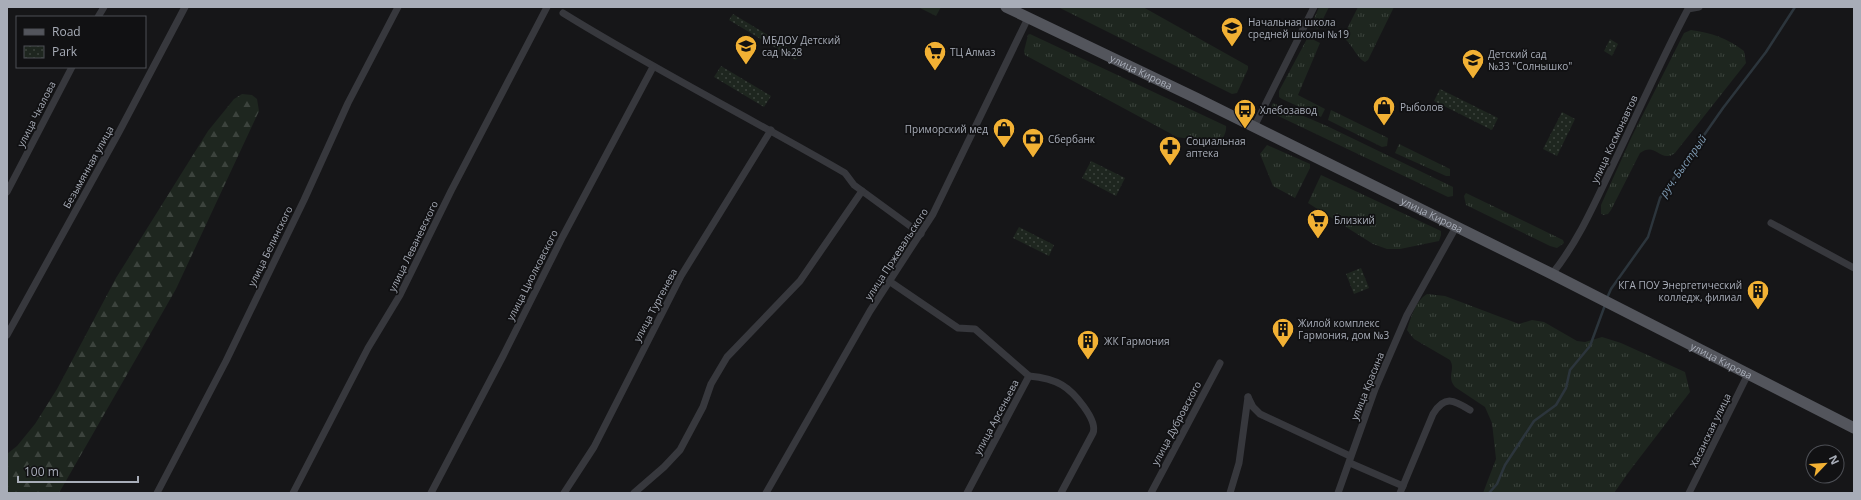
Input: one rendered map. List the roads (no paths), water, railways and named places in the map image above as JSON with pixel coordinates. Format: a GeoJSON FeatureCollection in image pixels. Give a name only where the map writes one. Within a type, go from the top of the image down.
{"type":"FeatureCollection","features":[{"type":"Feature","properties":{"kind":"main road","name":"улица Кирова"},"geometry":{"type":"LineString","coordinates":[[1006,7],[1552,274],[1616,308],[1854,428]]}},
{"type":"Feature","properties":{"kind":"street"},"geometry":{"type":"LineString","coordinates":[[99,16],[104,7]]}},
{"type":"Feature","properties":{"kind":"street","name":"Безымянная улица"},"geometry":{"type":"LineString","coordinates":[[7,335],[119,132],[185,7]]}},
{"type":"Feature","properties":{"kind":"street","name":"улица Белинского"},"geometry":{"type":"LineString","coordinates":[[157,493],[226,360],[304,200],[348,103],[398,7]]}},
{"type":"Feature","properties":{"kind":"street","name":"улица Леваневского"},"geometry":{"type":"LineString","coordinates":[[293,493],[368,348],[403,290],[451,191],[547,7]]}},
{"type":"Feature","properties":{"kind":"street"},"geometry":{"type":"LineString","coordinates":[[1254,127],[1314,7]]}},
{"type":"Feature","properties":{"kind":"street","name":"улица Космонавтов"},"geometry":{"type":"LineString","coordinates":[[1552,274],[1565,259],[1591,210],[1652,79],[1688,9],[1699,7]]}},
{"type":"Feature","properties":{"kind":"street"},"geometry":{"type":"LineString","coordinates":[[563,13],[653,67],[771,130],[845,173],[854,185],[862,192],[921,234]]}},
{"type":"Feature","properties":{"kind":"street","name":"улица Пржевальского"},"geometry":{"type":"LineString","coordinates":[[766,493],[889,281],[921,234],[945,192],[1028,18]]}},
{"type":"Feature","properties":{"kind":"street","name":"улица Циолковского"},"geometry":{"type":"LineString","coordinates":[[431,493],[503,356],[563,236],[653,67]]}},
{"type":"Feature","properties":{"kind":"street","name":"улица Чкалова"},"geometry":{"type":"LineString","coordinates":[[7,192],[71,68]]}},
{"type":"Feature","properties":{"kind":"street","name":"улица Тургенева"},"geometry":{"type":"LineString","coordinates":[[564,493],[594,447],[681,276],[771,130]]}},
{"type":"Feature","properties":{"kind":"street"},"geometry":{"type":"LineString","coordinates":[[634,493],[664,468],[680,450],[703,407],[711,384],[727,356],[800,281],[862,192]]}},
{"type":"Feature","properties":{"kind":"street"},"geometry":{"type":"LineString","coordinates":[[1771,223],[1854,268]]}},
{"type":"Feature","properties":{"kind":"street","name":"улица Красина"},"geometry":{"type":"LineString","coordinates":[[1338,493],[1375,390],[1407,315],[1456,227]]}},
{"type":"Feature","properties":{"kind":"street","name":"улица Арсеньева"},"geometry":{"type":"LineString","coordinates":[[889,281],[958,328],[975,329],[1029,376],[967,493]]}},
{"type":"Feature","properties":{"kind":"street","name":"улица Дубровского"},"geometry":{"type":"LineString","coordinates":[[1151,493],[1220,363]]}},
{"type":"Feature","properties":{"kind":"street","name":"Хасанская улица"},"geometry":{"type":"LineString","coordinates":[[1689,493],[1748,374]]}},
{"type":"Feature","properties":{"kind":"street"},"geometry":{"type":"LineString","coordinates":[[1029,376],[1052,380],[1069,389],[1091,419],[1094,428],[1061,493]]}},
{"type":"Feature","properties":{"kind":"street"},"geometry":{"type":"LineString","coordinates":[[1230,493],[1239,463],[1248,397],[1260,414],[1403,486]]}},
{"type":"Feature","properties":{"kind":"street"},"geometry":{"type":"LineString","coordinates":[[1400,493],[1433,414],[1438,406],[1444,402],[1453,400],[1470,410]]}},
{"type":"Feature","properties":{"kind":"waterway","name":"руч. Быстрый"},"geometry":{"type":"LineString","coordinates":[[1607,298],[1611,289],[1648,237],[1660,198],[1723,108],[1766,52],[1795,7]]}},
{"type":"Feature","properties":{"kind":"waterway","name":"руч. Быстрый"},"geometry":{"type":"LineString","coordinates":[[1489,493],[1497,484],[1505,465],[1534,421],[1556,405],[1566,388],[1570,370],[1590,346],[1605,305]]}},
{"type":"Feature","properties":{"kind":"place","name":"Начальная школа средней школы №19"},"geometry":{"type":"Point","coordinates":[1232,48]}},
{"type":"Feature","properties":{"kind":"place","name":"МБДОУ Детский сад №28"},"geometry":{"type":"Point","coordinates":[746,66]}},
{"type":"Feature","properties":{"kind":"place","name":"ТЦ Алмаз"},"geometry":{"type":"Point","coordinates":[935,72]}},
{"type":"Feature","properties":{"kind":"place","name":"Детский сад №33 \"Солнышко\""},"geometry":{"type":"Point","coordinates":[1473,80]}},
{"type":"Feature","properties":{"kind":"place","name":"Рыболов"},"geometry":{"type":"Point","coordinates":[1384,126]}},
{"type":"Feature","properties":{"kind":"place","name":"Хлебoзавод"},"geometry":{"type":"Point","coordinates":[1245,130]}},
{"type":"Feature","properties":{"kind":"place","name":"Приморский мед"},"geometry":{"type":"Point","coordinates":[1004,148]}},
{"type":"Feature","properties":{"kind":"place","name":"Сбербанк"},"geometry":{"type":"Point","coordinates":[1033,158]}},
{"type":"Feature","properties":{"kind":"place","name":"Социальная аптека"},"geometry":{"type":"Point","coordinates":[1170,166]}},
{"type":"Feature","properties":{"kind":"place","name":"Близкий"},"geometry":{"type":"Point","coordinates":[1318,240]}},
{"type":"Feature","properties":{"kind":"place","name":"КГА ПОУ Энергетический колледж, филиал"},"geometry":{"type":"Point","coordinates":[1758,310]}},
{"type":"Feature","properties":{"kind":"place","name":"Жилой комплекс Гармония, дом №3"},"geometry":{"type":"Point","coordinates":[1283,348]}},
{"type":"Feature","properties":{"kind":"place","name":"ЖК Гармония"},"geometry":{"type":"Point","coordinates":[1088,360]}}]}
